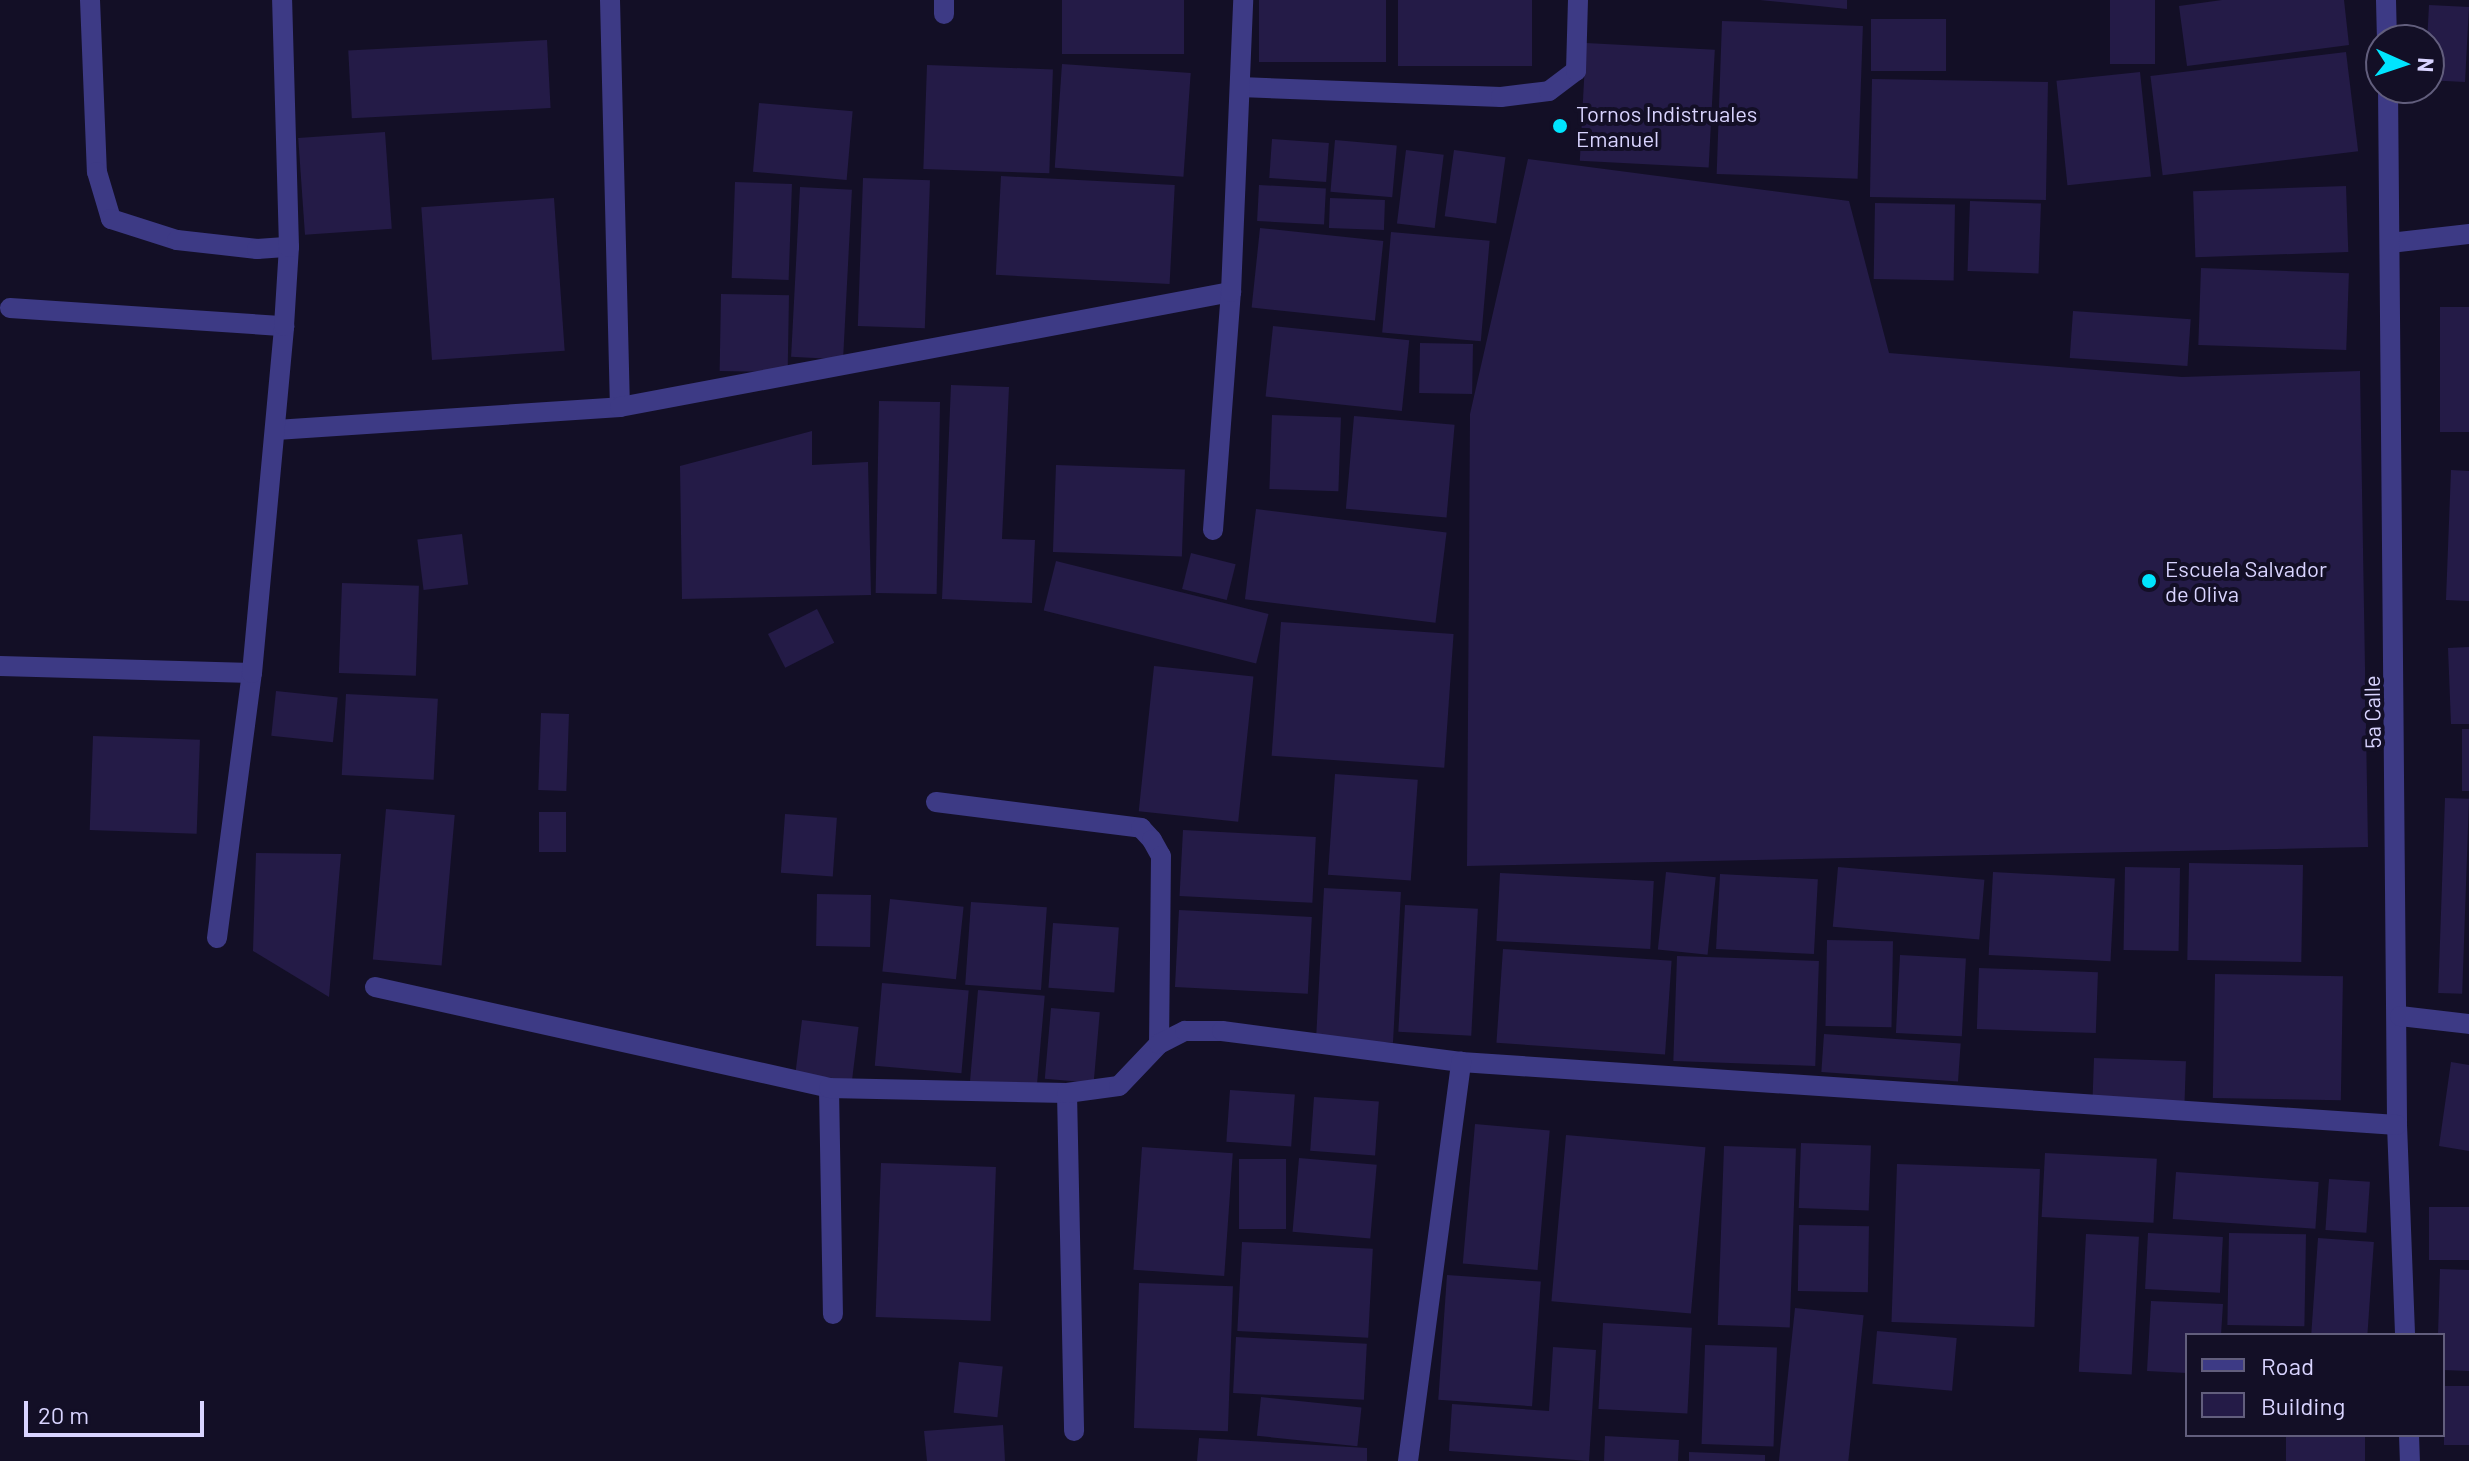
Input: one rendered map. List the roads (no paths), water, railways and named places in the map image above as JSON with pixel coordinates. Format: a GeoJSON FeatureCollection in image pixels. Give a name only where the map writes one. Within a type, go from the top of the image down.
{"type":"FeatureCollection","features":[{"type":"Feature","properties":{"kind":"street"},"geometry":{"type":"LineString","coordinates":[[90,0],[97,172],[111,219],[177,240],[257,249],[289,247]]}},
{"type":"Feature","properties":{"kind":"street"},"geometry":{"type":"LineString","coordinates":[[217,938],[252,673],[284,326],[289,247],[282,0]]}},
{"type":"Feature","properties":{"kind":"street"},"geometry":{"type":"LineString","coordinates":[[610,0],[620,407]]}},
{"type":"Feature","properties":{"kind":"street"},"geometry":{"type":"LineString","coordinates":[[1213,530],[1231,292],[1243,0]]}},
{"type":"Feature","properties":{"kind":"street"},"geometry":{"type":"LineString","coordinates":[[1240,87],[1501,97],[1549,91],[1576,71],[1578,0]]}},
{"type":"Feature","properties":{"kind":"street"},"geometry":{"type":"LineString","coordinates":[[2386,0],[2387,24]]}},
{"type":"Feature","properties":{"kind":"street","name":"5a Calle"},"geometry":{"type":"LineString","coordinates":[[2388,104],[2400,1016],[2397,1125],[2405,1333]]}},
{"type":"Feature","properties":{"kind":"street"},"geometry":{"type":"LineString","coordinates":[[2390,243],[2469,234]]}},
{"type":"Feature","properties":{"kind":"street"},"geometry":{"type":"LineString","coordinates":[[276,430],[620,407],[1231,292]]}},
{"type":"Feature","properties":{"kind":"street"},"geometry":{"type":"LineString","coordinates":[[10,308],[284,326]]}},
{"type":"Feature","properties":{"kind":"street"},"geometry":{"type":"LineString","coordinates":[[0,666],[252,673]]}},
{"type":"Feature","properties":{"kind":"street"},"geometry":{"type":"LineString","coordinates":[[936,802],[1141,828],[1161,856],[1159,1044]]}},
{"type":"Feature","properties":{"kind":"street"},"geometry":{"type":"LineString","coordinates":[[375,987],[829,1088],[1067,1093],[1119,1086],[1159,1044],[1185,1031],[1222,1031],[1461,1062],[2397,1125]]}},
{"type":"Feature","properties":{"kind":"street"},"geometry":{"type":"LineString","coordinates":[[2400,1016],[2469,1024]]}},
{"type":"Feature","properties":{"kind":"street"},"geometry":{"type":"LineString","coordinates":[[1408,1461],[1461,1062]]}},
{"type":"Feature","properties":{"kind":"street"},"geometry":{"type":"LineString","coordinates":[[829,1088],[833,1314]]}},
{"type":"Feature","properties":{"kind":"street"},"geometry":{"type":"LineString","coordinates":[[1067,1093],[1074,1431]]}},
{"type":"Feature","properties":{"kind":"street"},"geometry":{"type":"LineString","coordinates":[[2409,1437],[2410,1461]]}},
{"type":"Feature","properties":{"kind":"place","name":"Tornos Indistruales Emanuel"},"geometry":{"type":"Point","coordinates":[1560,126]}},
{"type":"Feature","properties":{"kind":"place","name":"Escuela Salvador de Oliva"},"geometry":{"type":"Point","coordinates":[2149,581]}}]}
